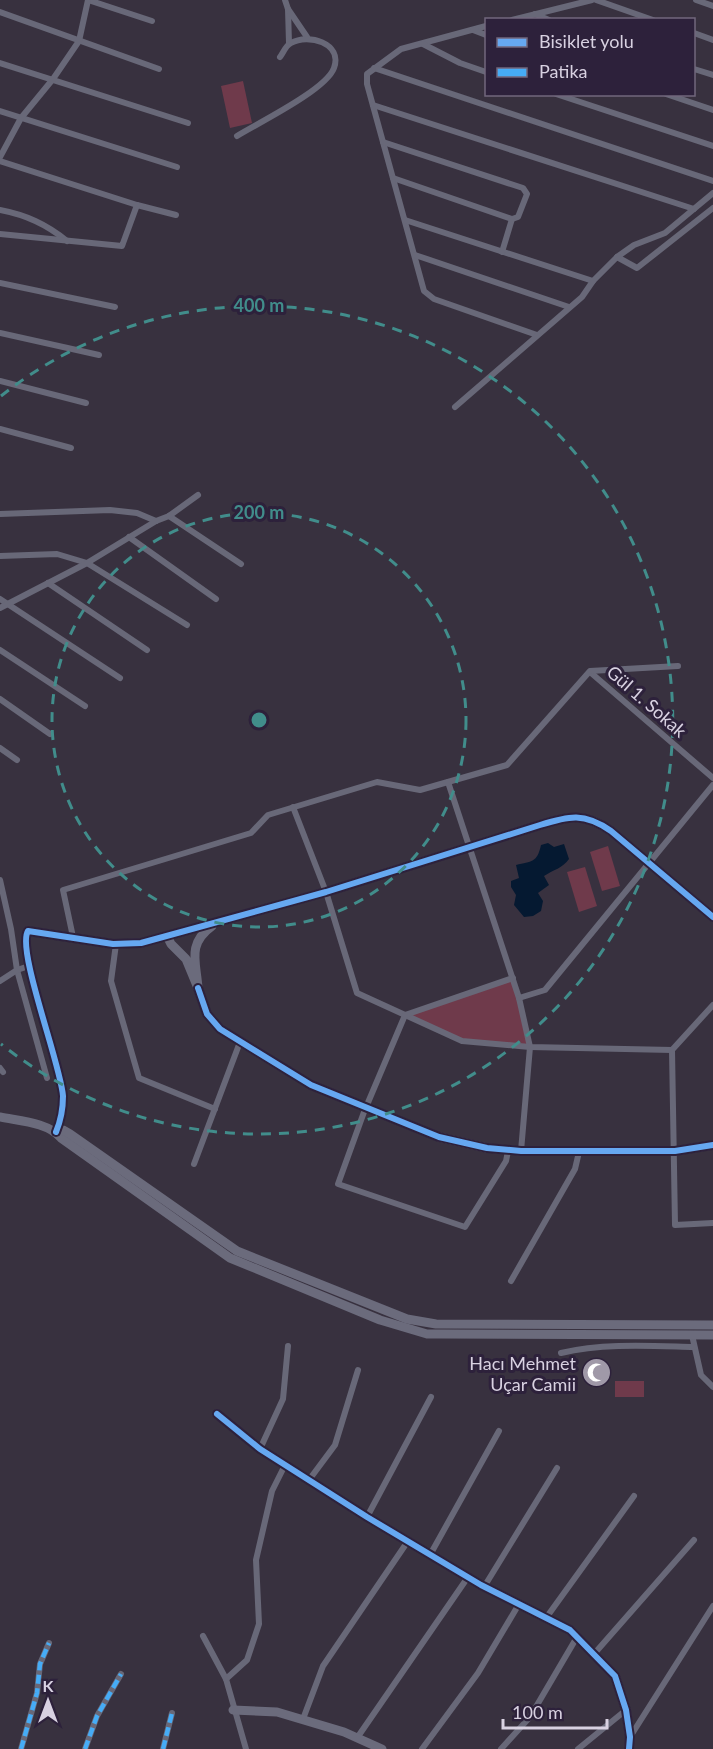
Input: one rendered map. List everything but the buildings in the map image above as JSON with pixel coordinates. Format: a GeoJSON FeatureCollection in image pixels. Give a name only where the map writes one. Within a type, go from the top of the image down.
{"type":"FeatureCollection","features":[{"type":"Feature","properties":{"kind":"street"},"geometry":{"type":"LineString","coordinates":[[152,21],[88,0],[79,41],[53,79],[21,118],[0,159],[136,205],[176,215]]}},
{"type":"Feature","properties":{"kind":"street"},"geometry":{"type":"LineString","coordinates":[[285,0],[288,9],[307,37]]}},
{"type":"Feature","properties":{"kind":"street"},"geometry":{"type":"LineString","coordinates":[[519,18],[594,0],[647,18]]}},
{"type":"Feature","properties":{"kind":"street"},"geometry":{"type":"LineString","coordinates":[[696,0],[713,6]]}},
{"type":"Feature","properties":{"kind":"street"},"geometry":{"type":"LineString","coordinates":[[280,57],[289,43],[288,9]]}},
{"type":"Feature","properties":{"kind":"street"},"geometry":{"type":"LineString","coordinates":[[0,12],[159,69]]}},
{"type":"Feature","properties":{"kind":"street"},"geometry":{"type":"LineString","coordinates":[[534,14],[544,18]]}},
{"type":"Feature","properties":{"kind":"street"},"geometry":{"type":"LineString","coordinates":[[485,26],[401,49],[367,74],[366,84],[424,291],[434,299],[537,334]]}},
{"type":"Feature","properties":{"kind":"street"},"geometry":{"type":"LineString","coordinates":[[472,30],[485,35]]}},
{"type":"Feature","properties":{"kind":"street"},"geometry":{"type":"LineString","coordinates":[[695,34],[713,40]]}},
{"type":"Feature","properties":{"kind":"street"},"geometry":{"type":"LineString","coordinates":[[237,136],[317,88],[334,69],[335,57],[331,48],[322,42],[307,37],[289,43]]}},
{"type":"Feature","properties":{"kind":"street"},"geometry":{"type":"LineString","coordinates":[[422,44],[460,63],[485,72]]}},
{"type":"Feature","properties":{"kind":"street"},"geometry":{"type":"LineString","coordinates":[[0,63],[188,123]]}},
{"type":"Feature","properties":{"kind":"street"},"geometry":{"type":"LineString","coordinates":[[374,68],[713,181]]}},
{"type":"Feature","properties":{"kind":"street"},"geometry":{"type":"LineString","coordinates":[[695,70],[713,75]]}},
{"type":"Feature","properties":{"kind":"street"},"geometry":{"type":"LineString","coordinates":[[562,96],[713,146]]}},
{"type":"Feature","properties":{"kind":"street"},"geometry":{"type":"LineString","coordinates":[[672,96],[713,110]]}},
{"type":"Feature","properties":{"kind":"street"},"geometry":{"type":"LineString","coordinates":[[373,105],[694,209]]}},
{"type":"Feature","properties":{"kind":"street"},"geometry":{"type":"LineString","coordinates":[[0,111],[177,167]]}},
{"type":"Feature","properties":{"kind":"street"},"geometry":{"type":"LineString","coordinates":[[383,142],[523,188],[527,194],[518,217],[512,219],[393,178]]}},
{"type":"Feature","properties":{"kind":"street"},"geometry":{"type":"LineString","coordinates":[[455,407],[582,297],[593,281],[617,256],[634,245],[665,232],[713,193]]}},
{"type":"Feature","properties":{"kind":"street"},"geometry":{"type":"LineString","coordinates":[[0,234],[122,246],[136,205]]}},
{"type":"Feature","properties":{"kind":"street"},"geometry":{"type":"LineString","coordinates":[[617,256],[637,268],[713,208]]}},
{"type":"Feature","properties":{"kind":"street"},"geometry":{"type":"LineString","coordinates":[[0,210],[23,215],[49,226],[68,241]]}},
{"type":"Feature","properties":{"kind":"street"},"geometry":{"type":"LineString","coordinates":[[502,252],[512,219]]}},
{"type":"Feature","properties":{"kind":"street"},"geometry":{"type":"LineString","coordinates":[[405,220],[593,281]]}},
{"type":"Feature","properties":{"kind":"street"},"geometry":{"type":"LineString","coordinates":[[415,255],[569,307]]}},
{"type":"Feature","properties":{"kind":"street"},"geometry":{"type":"LineString","coordinates":[[0,283],[115,307]]}},
{"type":"Feature","properties":{"kind":"street"},"geometry":{"type":"LineString","coordinates":[[0,333],[99,356]]}},
{"type":"Feature","properties":{"kind":"street"},"geometry":{"type":"LineString","coordinates":[[0,381],[86,403]]}},
{"type":"Feature","properties":{"kind":"street"},"geometry":{"type":"LineString","coordinates":[[0,429],[71,448]]}},
{"type":"Feature","properties":{"kind":"street"},"geometry":{"type":"LineString","coordinates":[[0,608],[87,562],[156,521],[169,516],[198,495]]}},
{"type":"Feature","properties":{"kind":"street"},"geometry":{"type":"LineString","coordinates":[[0,514],[111,510],[137,513],[156,521]]}},
{"type":"Feature","properties":{"kind":"street"},"geometry":{"type":"LineString","coordinates":[[169,516],[241,564]]}},
{"type":"Feature","properties":{"kind":"street"},"geometry":{"type":"LineString","coordinates":[[129,537],[216,599]]}},
{"type":"Feature","properties":{"kind":"street"},"geometry":{"type":"LineString","coordinates":[[0,556],[57,554],[87,562],[187,625]]}},
{"type":"Feature","properties":{"kind":"street"},"geometry":{"type":"LineString","coordinates":[[48,583],[147,650]]}},
{"type":"Feature","properties":{"kind":"street"},"geometry":{"type":"LineString","coordinates":[[0,599],[120,678]]}},
{"type":"Feature","properties":{"kind":"street"},"geometry":{"type":"LineString","coordinates":[[0,650],[86,706]]}},
{"type":"Feature","properties":{"kind":"street"},"geometry":{"type":"LineString","coordinates":[[73,937],[63,890],[251,833],[268,815],[376,782],[420,790],[507,765],[590,671],[678,666]]}},
{"type":"Feature","properties":{"kind":"street","name":"Gül 1. Sokak"},"geometry":{"type":"LineString","coordinates":[[590,671],[713,778]]}},
{"type":"Feature","properties":{"kind":"street"},"geometry":{"type":"LineString","coordinates":[[0,699],[50,734]]}},
{"type":"Feature","properties":{"kind":"street"},"geometry":{"type":"LineString","coordinates":[[0,748],[17,759]]}},
{"type":"Feature","properties":{"kind":"street"},"geometry":{"type":"LineString","coordinates":[[448,782],[513,978],[530,1047],[521,1152]]}},
{"type":"Feature","properties":{"kind":"street"},"geometry":{"type":"LineString","coordinates":[[519,998],[545,990],[713,785]]}},
{"type":"Feature","properties":{"kind":"street"},"geometry":{"type":"LineString","coordinates":[[293,807],[326,892],[357,993],[462,1041],[530,1047],[672,1050]]}},
{"type":"Feature","properties":{"kind":"street"},"geometry":{"type":"LineString","coordinates":[[56,1132],[61,1119],[63,1097],[59,1073],[29,966],[26,936],[28,931],[116,944],[141,943],[326,892],[562,819],[583,817],[598,822],[612,831],[713,916]]}},
{"type":"Feature","properties":{"kind":"street"},"geometry":{"type":"LineString","coordinates":[[0,880],[12,929],[17,970],[47,1078]]}},
{"type":"Feature","properties":{"kind":"street"},"geometry":{"type":"LineString","coordinates":[[194,951],[197,941],[204,932],[216,923]]}},
{"type":"Feature","properties":{"kind":"street"},"geometry":{"type":"LineString","coordinates":[[178,934],[192,939],[198,988]]}},
{"type":"Feature","properties":{"kind":"street"},"geometry":{"type":"LineString","coordinates":[[167,936],[171,944],[186,959],[207,1014],[220,1029],[311,1085],[439,1137],[464,1144],[521,1152],[675,1151],[713,1145]]}},
{"type":"Feature","properties":{"kind":"street"},"geometry":{"type":"LineString","coordinates":[[116,944],[111,981],[139,1078],[214,1109]]}},
{"type":"Feature","properties":{"kind":"street"},"geometry":{"type":"LineString","coordinates":[[0,981],[17,970],[29,966]]}},
{"type":"Feature","properties":{"kind":"street"},"geometry":{"type":"LineString","coordinates":[[508,1151],[506,1161],[465,1227],[338,1184],[366,1108],[405,1015],[513,978]]}},
{"type":"Feature","properties":{"kind":"street"},"geometry":{"type":"LineString","coordinates":[[713,1005],[672,1050],[675,1225],[713,1223]]}},
{"type":"Feature","properties":{"kind":"street"},"geometry":{"type":"LineString","coordinates":[[194,1164],[240,1042]]}},
{"type":"Feature","properties":{"kind":"street"},"geometry":{"type":"LineString","coordinates":[[0,1117],[43,1126],[56,1132],[61,1138],[230,1258],[333,1302],[407,1329],[427,1334],[459,1329],[713,1325]]}},
{"type":"Feature","properties":{"kind":"street"},"geometry":{"type":"LineString","coordinates":[[511,1281],[575,1168],[579,1152]]}},
{"type":"Feature","properties":{"kind":"street"},"geometry":{"type":"LineString","coordinates":[[459,1329],[713,1335]]}},
{"type":"Feature","properties":{"kind":"street"},"geometry":{"type":"LineString","coordinates":[[692,1335],[701,1375],[713,1387]]}},
{"type":"Feature","properties":{"kind":"street"},"geometry":{"type":"LineString","coordinates":[[260,1449],[283,1399],[288,1346]]}},
{"type":"Feature","properties":{"kind":"street"},"geometry":{"type":"LineString","coordinates":[[561,1353],[619,1346],[693,1347]]}},
{"type":"Feature","properties":{"kind":"street"},"geometry":{"type":"LineString","coordinates":[[309,1480],[335,1445],[358,1370]]}},
{"type":"Feature","properties":{"kind":"street"},"geometry":{"type":"LineString","coordinates":[[366,1516],[431,1397]]}},
{"type":"Feature","properties":{"kind":"street"},"geometry":{"type":"LineString","coordinates":[[217,1414],[260,1449],[366,1516],[484,1587],[570,1630],[615,1676],[626,1710],[630,1737],[629,1749]]}},
{"type":"Feature","properties":{"kind":"street"},"geometry":{"type":"LineString","coordinates":[[430,1555],[499,1431]]}},
{"type":"Feature","properties":{"kind":"street"},"geometry":{"type":"LineString","coordinates":[[226,1679],[247,1660],[259,1624],[256,1560],[272,1491],[285,1465]]}},
{"type":"Feature","properties":{"kind":"street"},"geometry":{"type":"LineString","coordinates":[[484,1587],[557,1468]]}},
{"type":"Feature","properties":{"kind":"street"},"geometry":{"type":"LineString","coordinates":[[546,1618],[633,1496]]}},
{"type":"Feature","properties":{"kind":"street"},"geometry":{"type":"LineString","coordinates":[[594,1654],[694,1540]]}},
{"type":"Feature","properties":{"kind":"street"},"geometry":{"type":"LineString","coordinates":[[303,1719],[323,1666],[408,1541]]}},
{"type":"Feature","properties":{"kind":"street"},"geometry":{"type":"LineString","coordinates":[[357,1738],[468,1577]]}},
{"type":"Feature","properties":{"kind":"street"},"geometry":{"type":"LineString","coordinates":[[422,1749],[478,1674],[519,1604]]}},
{"type":"Feature","properties":{"kind":"street"},"geometry":{"type":"LineString","coordinates":[[630,1737],[713,1606]]}},
{"type":"Feature","properties":{"kind":"street"},"geometry":{"type":"LineString","coordinates":[[202,1636],[226,1679],[246,1749]]}},
{"type":"Feature","properties":{"kind":"street"},"geometry":{"type":"LineString","coordinates":[[501,1749],[530,1717],[577,1636]]}},
{"type":"Feature","properties":{"kind":"street"},"geometry":{"type":"LineString","coordinates":[[21,1749],[37,1693],[40,1664],[50,1643]]}},
{"type":"Feature","properties":{"kind":"street"},"geometry":{"type":"LineString","coordinates":[[85,1749],[97,1716],[121,1674]]}},
{"type":"Feature","properties":{"kind":"street"},"geometry":{"type":"LineString","coordinates":[[233,1710],[277,1712],[357,1738],[371,1747],[382,1749]]}},
{"type":"Feature","properties":{"kind":"street"},"geometry":{"type":"LineString","coordinates":[[579,1749],[626,1710]]}},
{"type":"Feature","properties":{"kind":"street"},"geometry":{"type":"LineString","coordinates":[[163,1749],[172,1713]]}},
{"type":"Feature","properties":{"kind":"shaded area"},"geometry":{"type":"Polygon","coordinates":[[[243,81],[252,123],[230,128],[221,86],[243,81]]]}},
{"type":"Feature","properties":{"kind":"shaded area"},"geometry":{"type":"Polygon","coordinates":[[[608,846],[620,886],[602,891],[590,852],[608,846]]]}},
{"type":"Feature","properties":{"kind":"shaded area"},"geometry":{"type":"Polygon","coordinates":[[[585,867],[597,906],[579,912],[567,872],[585,867]]]}},
{"type":"Feature","properties":{"kind":"shaded area"},"geometry":{"type":"Polygon","coordinates":[[[513,978],[530,1047],[462,1041],[405,1015],[513,978]]]}},
{"type":"Feature","properties":{"kind":"shaded area"},"geometry":{"type":"Polygon","coordinates":[[[615,1381],[644,1381],[644,1397],[615,1397],[615,1381]]]}},
{"type":"Feature","properties":{"kind":"water"},"geometry":{"type":"Polygon","coordinates":[[[548,843],[554,847],[564,844],[569,859],[561,867],[544,876],[549,885],[538,893],[543,901],[541,911],[533,916],[524,917],[514,905],[516,895],[511,887],[511,881],[519,878],[516,865],[536,858],[541,845],[548,843]]]}},
{"type":"Feature","properties":{"kind":"marked path"},"geometry":{"type":"LineString","coordinates":[[21,1749],[37,1693],[40,1664],[49,1643]]}},
{"type":"Feature","properties":{"kind":"marked path"},"geometry":{"type":"LineString","coordinates":[[85,1749],[97,1716],[121,1674]]}},
{"type":"Feature","properties":{"kind":"marked path"},"geometry":{"type":"LineString","coordinates":[[163,1749],[172,1713]]}},
{"type":"Feature","properties":{"kind":"cycle path"},"geometry":{"type":"LineString","coordinates":[[56,1132],[63,1096],[28,960],[26,942],[28,931],[113,944],[141,943],[326,892],[568,818],[584,818],[611,831],[713,917]]}},
{"type":"Feature","properties":{"kind":"cycle path"},"geometry":{"type":"LineString","coordinates":[[198,988],[207,1014],[220,1029],[311,1085],[439,1137],[487,1148],[521,1151],[675,1151],[713,1145]]}},
{"type":"Feature","properties":{"kind":"cycle path"},"geometry":{"type":"LineString","coordinates":[[217,1414],[260,1449],[367,1517],[481,1585],[570,1630],[615,1676],[626,1710],[630,1737],[629,1749]]}},
{"type":"Feature","properties":{"kind":"place","name":"Hacı Mehmet Uçar Camii"},"geometry":{"type":"Point","coordinates":[597,1373]}}]}
